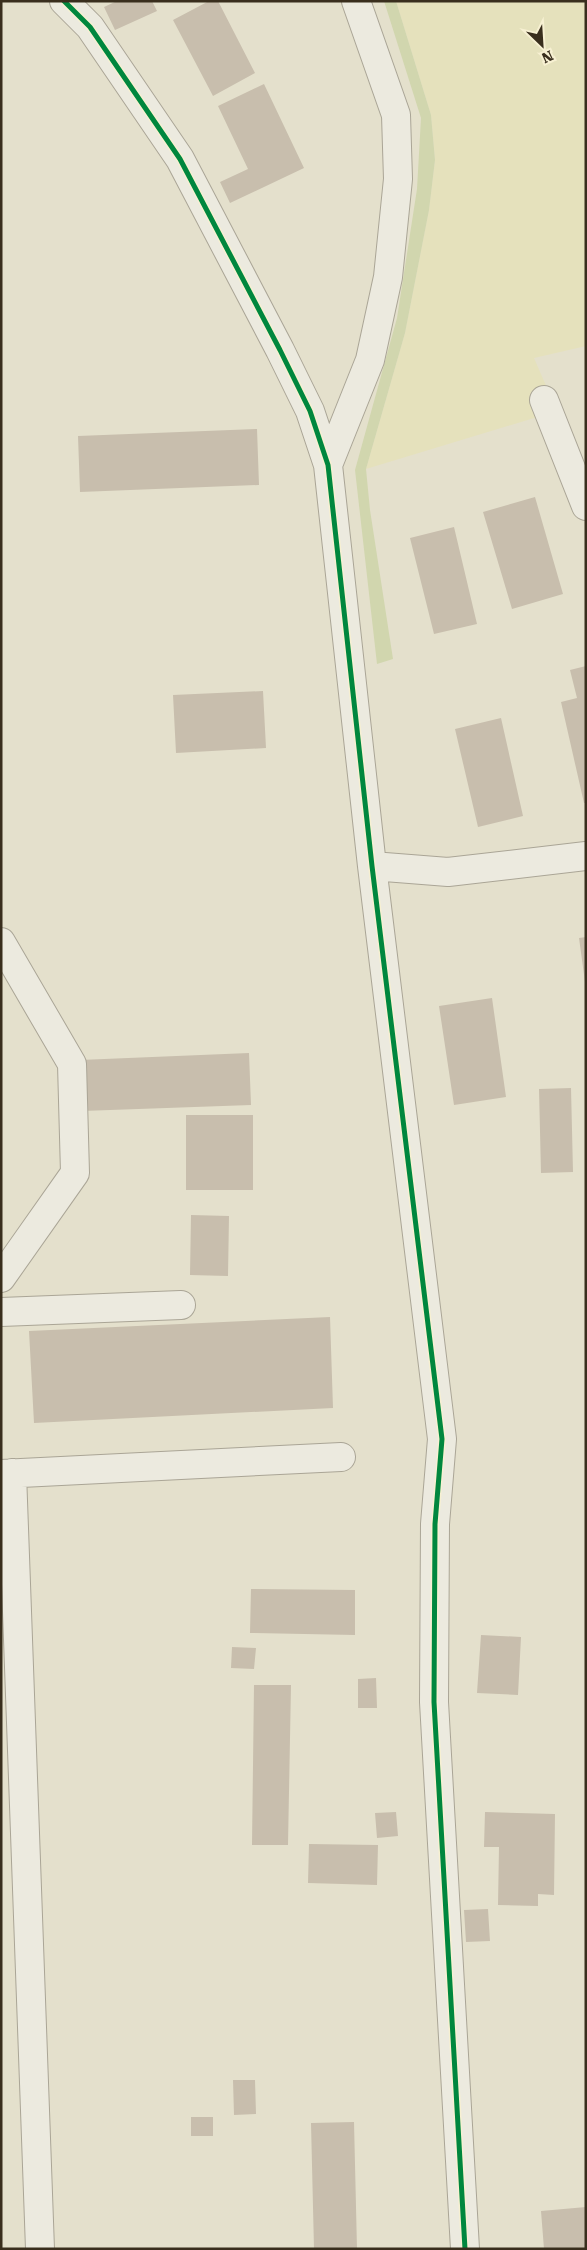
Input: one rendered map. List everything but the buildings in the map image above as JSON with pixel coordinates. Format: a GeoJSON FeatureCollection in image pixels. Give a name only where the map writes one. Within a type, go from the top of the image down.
{"type":"FeatureCollection","features":[{"type":"Feature","properties":{"kind":"street"},"geometry":{"type":"LineString","coordinates":[[64,1],[90,26],[180,159],[285,359],[310,411],[328,465],[372,866],[442,1439],[435,1524],[434,1702],[465,2249]]}},
{"type":"Feature","properties":{"kind":"street"},"geometry":{"type":"LineString","coordinates":[[328,465],[370,360],[388,277],[398,178],[396,115],[356,1]]}},
{"type":"Feature","properties":{"kind":"street"},"geometry":{"type":"LineString","coordinates":[[544,400],[586,506]]}},
{"type":"Feature","properties":{"kind":"street"},"geometry":{"type":"LineString","coordinates":[[372,866],[448,872],[586,856]]}},
{"type":"Feature","properties":{"kind":"street"},"geometry":{"type":"LineString","coordinates":[[1,942],[72,1064],[76,1173],[1,1278]]}},
{"type":"Feature","properties":{"kind":"street"},"geometry":{"type":"LineString","coordinates":[[1,1312],[181,1305]]}},
{"type":"Feature","properties":{"kind":"street"},"geometry":{"type":"LineString","coordinates":[[40,2249],[7,1473],[341,1457]]}},
{"type":"Feature","properties":{"kind":"shaded area"},"geometry":{"type":"Polygon","coordinates":[[[396,1],[586,1],[586,346],[534,358],[557,411],[366,469],[405,333],[429,210],[435,160],[431,115],[396,1]]]}},
{"type":"Feature","properties":{"kind":"green space"},"geometry":{"type":"Polygon","coordinates":[[[384,1],[396,1],[431,115],[435,160],[429,210],[405,333],[366,469],[370,510],[393,659],[377,664],[355,470],[397,318],[417,189],[421,118],[384,1]]]}},
{"type":"Feature","properties":{"kind":"cycle path"},"geometry":{"type":"LineString","coordinates":[[64,1],[90,27],[180,159],[310,411],[328,465],[372,866],[442,1439],[435,1524],[434,1702],[465,2249]]}}]}
